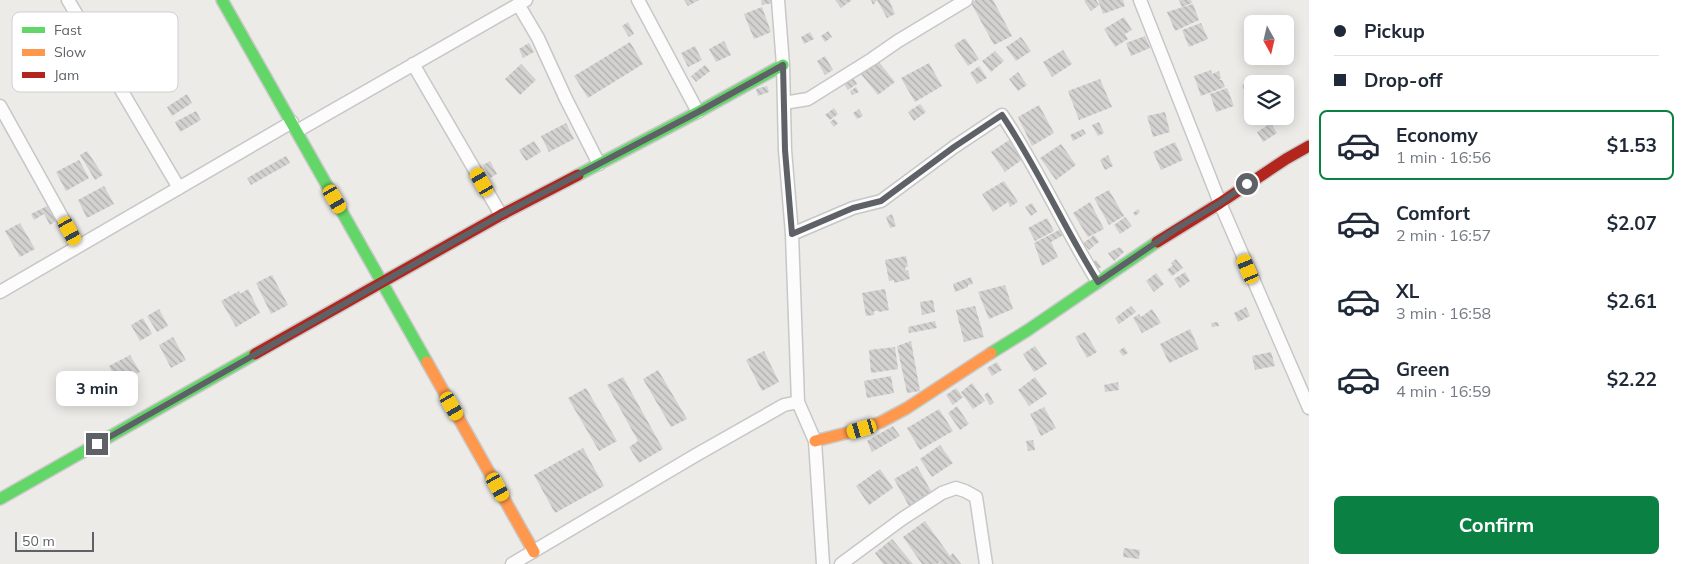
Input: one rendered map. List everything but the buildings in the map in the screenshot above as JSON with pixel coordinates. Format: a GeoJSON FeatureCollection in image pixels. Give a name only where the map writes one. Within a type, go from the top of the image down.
{"type":"FeatureCollection","features":[{"type":"Feature","properties":{"kind":"street"},"geometry":{"type":"LineString","coordinates":[[68,0],[75,12]]}},
{"type":"Feature","properties":{"kind":"street"},"geometry":{"type":"LineString","coordinates":[[222,0],[534,552]]}},
{"type":"Feature","properties":{"kind":"street"},"geometry":{"type":"LineString","coordinates":[[638,0],[698,112]]}},
{"type":"Feature","properties":{"kind":"street"},"geometry":{"type":"LineString","coordinates":[[778,0],[783,65],[785,150],[792,234],[798,402],[815,441],[823,564]]}},
{"type":"Feature","properties":{"kind":"street"},"geometry":{"type":"LineString","coordinates":[[784,103],[808,99],[966,0]]}},
{"type":"Feature","properties":{"kind":"street"},"geometry":{"type":"LineString","coordinates":[[1140,0],[1220,203],[1309,408]]}},
{"type":"Feature","properties":{"kind":"street"},"geometry":{"type":"LineString","coordinates":[[0,292],[179,188],[413,64],[522,2],[566,99],[599,164]]}},
{"type":"Feature","properties":{"kind":"street"},"geometry":{"type":"LineString","coordinates":[[413,64],[501,215]]}},
{"type":"Feature","properties":{"kind":"street"},"geometry":{"type":"LineString","coordinates":[[0,499],[501,215],[698,112],[783,65]]}},
{"type":"Feature","properties":{"kind":"street"},"geometry":{"type":"LineString","coordinates":[[122,92],[179,188]]}},
{"type":"Feature","properties":{"kind":"street"},"geometry":{"type":"LineString","coordinates":[[0,106],[78,246]]}},
{"type":"Feature","properties":{"kind":"street"},"geometry":{"type":"LineString","coordinates":[[792,234],[853,208],[881,201],[954,147],[1002,115],[1015,135],[1078,251],[1098,282]]}},
{"type":"Feature","properties":{"kind":"street"},"geometry":{"type":"LineString","coordinates":[[815,441],[862,429],[881,422],[907,408],[960,372],[1028,330],[1176,229],[1309,146]]}},
{"type":"Feature","properties":{"kind":"street"},"geometry":{"type":"LineString","coordinates":[[512,564],[720,441],[784,405],[798,402]]}},
{"type":"Feature","properties":{"kind":"street"},"geometry":{"type":"LineString","coordinates":[[841,564],[902,519],[942,493],[956,488],[976,498],[986,564]]}},
{"type":"Feature","properties":{"kind":"traffic: fast"},"geometry":{"type":"LineString","coordinates":[[222,0],[427,362]]}},
{"type":"Feature","properties":{"kind":"traffic: fast"},"geometry":{"type":"LineString","coordinates":[[578,175],[783,65]]}},
{"type":"Feature","properties":{"kind":"traffic: fast"},"geometry":{"type":"LineString","coordinates":[[991,353],[1157,242]]}},
{"type":"Feature","properties":{"kind":"traffic: fast"},"geometry":{"type":"LineString","coordinates":[[0,499],[255,354]]}},
{"type":"Feature","properties":{"kind":"traffic: slow"},"geometry":{"type":"LineString","coordinates":[[815,441],[881,422],[907,408],[991,353]]}},
{"type":"Feature","properties":{"kind":"traffic: slow"},"geometry":{"type":"LineString","coordinates":[[427,362],[534,552]]}},
{"type":"Feature","properties":{"kind":"traffic: jam"},"geometry":{"type":"LineString","coordinates":[[1157,242],[1309,146]]}},
{"type":"Feature","properties":{"kind":"traffic: jam"},"geometry":{"type":"LineString","coordinates":[[255,354],[501,215],[578,175]]}},
{"type":"Feature","properties":{"kind":"route"},"geometry":{"type":"LineString","coordinates":[[97,444],[501,215],[698,112],[783,65],[785,150],[792,234],[853,208],[881,201],[908,183],[954,147],[1002,115],[1015,135],[1078,251],[1098,282],[1247,184]]}}]}
